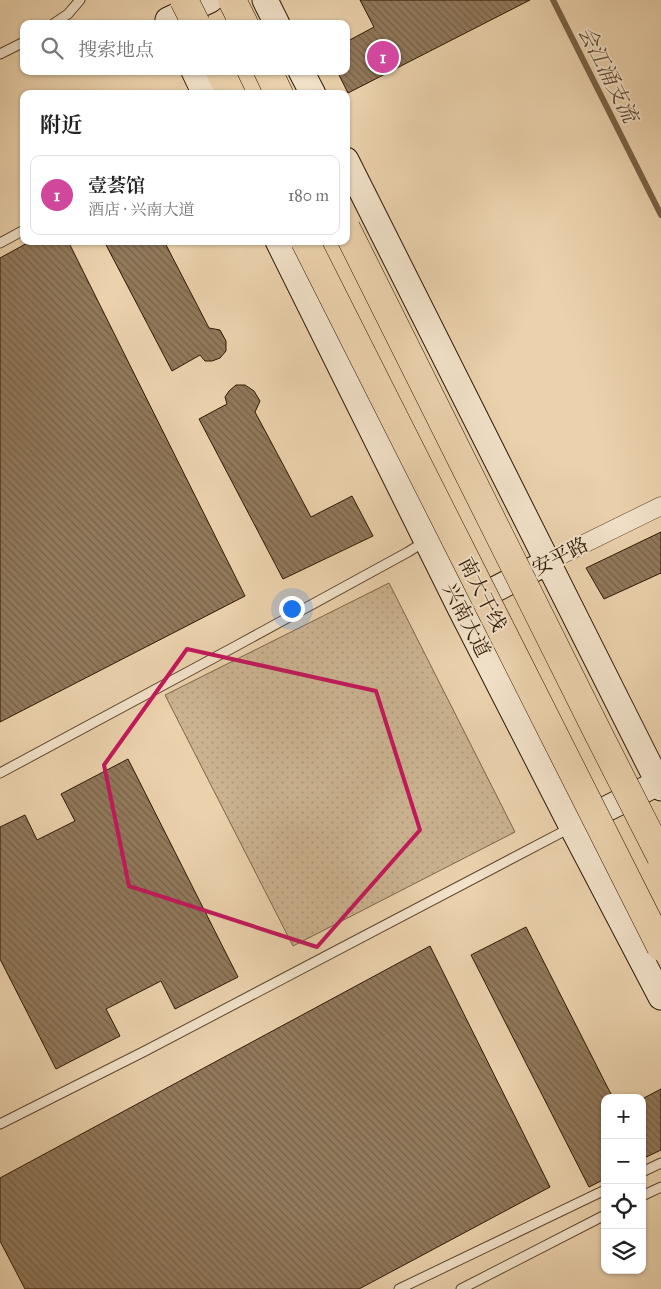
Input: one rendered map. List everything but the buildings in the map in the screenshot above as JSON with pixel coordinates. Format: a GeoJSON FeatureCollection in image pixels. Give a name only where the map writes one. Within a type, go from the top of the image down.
{"type":"FeatureCollection","features":[{"type":"Feature","properties":{"kind":"highway"},"geometry":{"type":"LineString","coordinates":[[232,0],[242,20]]}},
{"type":"Feature","properties":{"kind":"highway"},"geometry":{"type":"LineString","coordinates":[[170,11],[188,20]]}},
{"type":"Feature","properties":{"kind":"highway"},"geometry":{"type":"LineString","coordinates":[[222,75],[229,90]]}},
{"type":"Feature","properties":{"kind":"highway"},"geometry":{"type":"LineString","coordinates":[[270,75],[277,90]]}},
{"type":"Feature","properties":{"kind":"highway","name":"南大干线"},"geometry":{"type":"LineString","coordinates":[[350,236],[661,857]]}},
{"type":"Feature","properties":{"kind":"highway","name":"南大干线"},"geometry":{"type":"LineString","coordinates":[[307,245],[661,947]]}},
{"type":"Feature","properties":{"kind":"main road"},"geometry":{"type":"LineString","coordinates":[[170,11],[210,0]]}},
{"type":"Feature","properties":{"kind":"main road"},"geometry":{"type":"LineString","coordinates":[[265,0],[275,20]]}},
{"type":"Feature","properties":{"kind":"main road"},"geometry":{"type":"LineString","coordinates":[[196,75],[204,90]]}},
{"type":"Feature","properties":{"kind":"main road"},"geometry":{"type":"LineString","coordinates":[[304,75],[311,90]]}},
{"type":"Feature","properties":{"kind":"main road"},"geometry":{"type":"LineString","coordinates":[[350,172],[354,185],[548,562],[659,785],[572,826]]}},
{"type":"Feature","properties":{"kind":"main road","name":"兴南大道"},"geometry":{"type":"LineString","coordinates":[[280,245],[460,608],[661,997]]}},
{"type":"Feature","properties":{"kind":"main road","name":"安平路"},"geometry":{"type":"LineString","coordinates":[[460,608],[548,562]]}},
{"type":"Feature","properties":{"kind":"street","name":"安平路"},"geometry":{"type":"LineString","coordinates":[[548,562],[661,506]]}},
{"type":"Feature","properties":{"kind":"lane"},"geometry":{"type":"LineString","coordinates":[[59,20],[68,14],[80,0]]}},
{"type":"Feature","properties":{"kind":"lane"},"geometry":{"type":"LineString","coordinates":[[0,54],[20,44]]}},
{"type":"Feature","properties":{"kind":"lane"},"geometry":{"type":"LineString","coordinates":[[0,243],[20,232]]}},
{"type":"Feature","properties":{"kind":"lane"},"geometry":{"type":"LineString","coordinates":[[0,773],[408,552],[426,540]]}},
{"type":"Feature","properties":{"kind":"lane"},"geometry":{"type":"LineString","coordinates":[[0,1124],[145,1051],[572,826]]}},
{"type":"Feature","properties":{"kind":"lane"},"geometry":{"type":"LineString","coordinates":[[646,1170],[661,1163]]}},
{"type":"Feature","properties":{"kind":"lane"},"geometry":{"type":"LineString","coordinates":[[646,1194],[661,1187]]}},
{"type":"Feature","properties":{"kind":"lane"},"geometry":{"type":"LineString","coordinates":[[399,1289],[601,1192]]}},
{"type":"Feature","properties":{"kind":"lane"},"geometry":{"type":"LineString","coordinates":[[461,1289],[601,1217]]}},
{"type":"Feature","properties":{"kind":"highlighted area"},"geometry":{"type":"Polygon","coordinates":[[[187,649],[376,691],[420,830],[317,947],[129,886],[104,765],[187,649]]]}},
{"type":"Feature","properties":{"kind":"shaded area"},"geometry":{"type":"Polygon","coordinates":[[[389,583],[515,832],[293,946],[165,695],[389,583]]]}},
{"type":"Feature","properties":{"kind":"waterway","name":"会江涌支流"},"geometry":{"type":"LineString","coordinates":[[553,0],[661,215]]}},
{"type":"Feature","properties":{"kind":"place","name":"壹荟馆"},"geometry":{"type":"Point","coordinates":[383,57]}}]}
